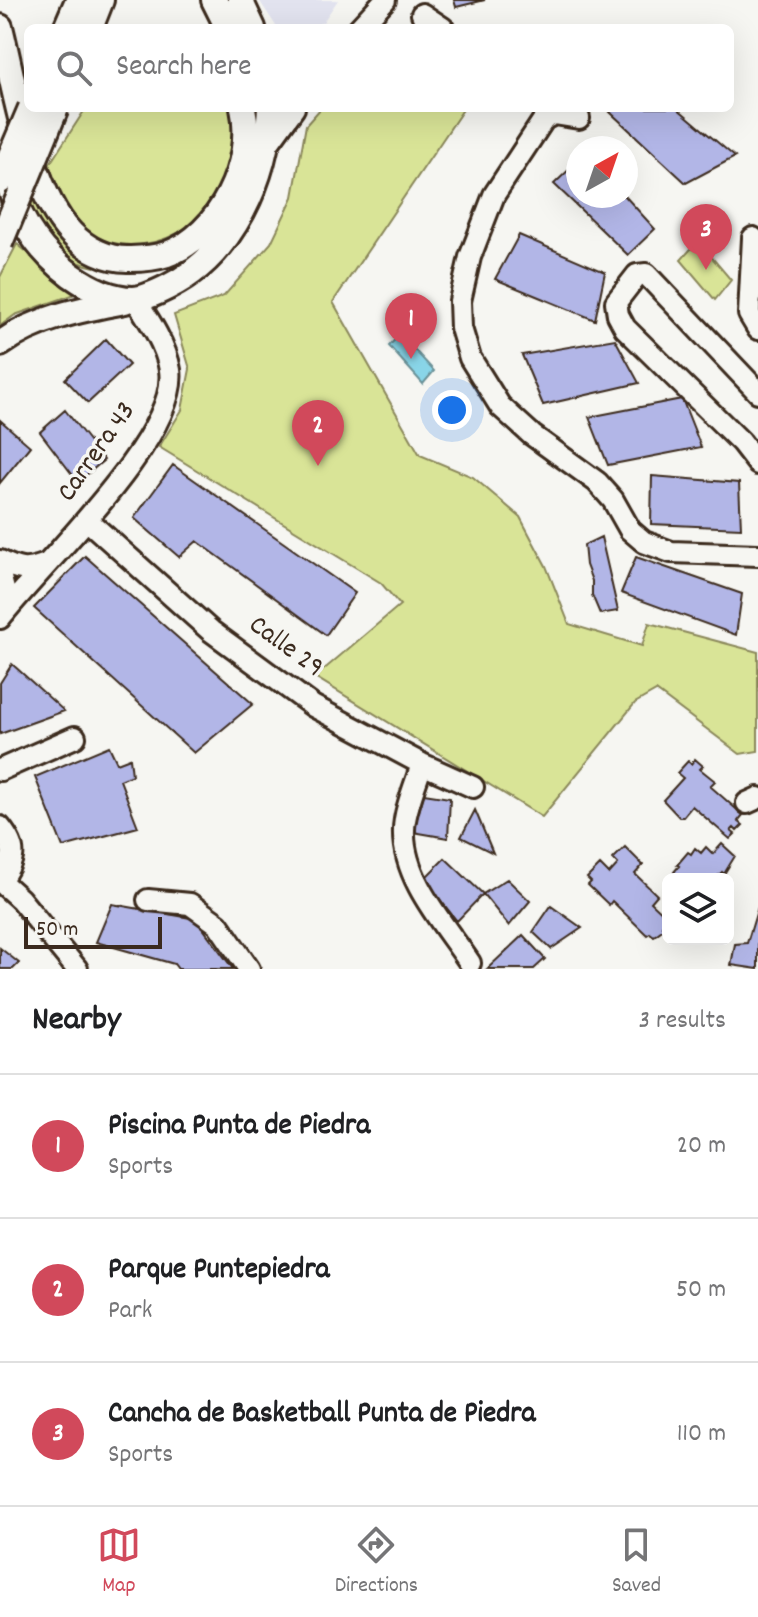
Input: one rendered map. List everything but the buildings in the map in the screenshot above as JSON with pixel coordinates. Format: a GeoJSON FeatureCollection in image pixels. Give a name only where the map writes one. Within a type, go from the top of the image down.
{"type":"FeatureCollection","features":[{"type":"Feature","properties":{"kind":"main road"},"geometry":{"type":"LineString","coordinates":[[68,24],[78,0]]}},
{"type":"Feature","properties":{"kind":"main road"},"geometry":{"type":"LineString","coordinates":[[92,24],[101,0]]}},
{"type":"Feature","properties":{"kind":"main road"},"geometry":{"type":"LineString","coordinates":[[214,0],[226,24]]}},
{"type":"Feature","properties":{"kind":"main road"},"geometry":{"type":"LineString","coordinates":[[240,0],[251,24]]}},
{"type":"Feature","properties":{"kind":"main road"},"geometry":{"type":"LineString","coordinates":[[0,27],[31,154],[45,194],[72,235],[102,254],[121,259],[166,255],[201,232],[227,199],[235,180],[245,136],[243,112]]}},
{"type":"Feature","properties":{"kind":"main road"},"geometry":{"type":"LineString","coordinates":[[0,181],[29,112]]}},
{"type":"Feature","properties":{"kind":"main road"},"geometry":{"type":"LineString","coordinates":[[0,243],[54,112]]}},
{"type":"Feature","properties":{"kind":"main road"},"geometry":{"type":"LineString","coordinates":[[43,141],[62,112]]}},
{"type":"Feature","properties":{"kind":"main road"},"geometry":{"type":"LineString","coordinates":[[260,112],[265,148]]}},
{"type":"Feature","properties":{"kind":"main road"},"geometry":{"type":"LineString","coordinates":[[0,344],[13,335],[67,314],[135,299],[178,282],[204,262],[220,245],[249,198],[265,148],[270,112]]}},
{"type":"Feature","properties":{"kind":"main road"},"geometry":{"type":"LineString","coordinates":[[0,155],[27,228],[54,261],[85,285],[117,297],[135,299]]}},
{"type":"Feature","properties":{"kind":"street"},"geometry":{"type":"LineString","coordinates":[[363,24],[385,0]]}},
{"type":"Feature","properties":{"kind":"street"},"geometry":{"type":"LineString","coordinates":[[422,14],[437,24]]}},
{"type":"Feature","properties":{"kind":"street"},"geometry":{"type":"LineString","coordinates":[[265,148],[291,112]]}},
{"type":"Feature","properties":{"kind":"street"},"geometry":{"type":"LineString","coordinates":[[579,118],[554,114],[544,119],[494,195],[470,257],[460,301],[461,328],[470,358],[500,406],[532,435],[597,482],[613,500],[630,530],[644,542],[671,552],[758,555]]}},
{"type":"Feature","properties":{"kind":"street"},"geometry":{"type":"LineString","coordinates":[[753,238],[749,314],[758,329]]}},
{"type":"Feature","properties":{"kind":"street"},"geometry":{"type":"LineString","coordinates":[[758,392],[646,274],[637,275],[616,302],[625,328],[741,442],[758,464]]}},
{"type":"Feature","properties":{"kind":"street","name":"Carrera 43"},"geometry":{"type":"LineString","coordinates":[[2,615],[87,520],[142,449],[159,419],[171,371],[165,353],[135,299]]}},
{"type":"Feature","properties":{"kind":"street","name":"Calle 29"},"geometry":{"type":"LineString","coordinates":[[87,520],[211,631],[313,706],[422,764],[473,787]]}},
{"type":"Feature","properties":{"kind":"street"},"geometry":{"type":"LineString","coordinates":[[0,561],[20,571],[44,565]]}},
{"type":"Feature","properties":{"kind":"street"},"geometry":{"type":"LineString","coordinates":[[0,574],[5,594],[2,615]]}},
{"type":"Feature","properties":{"kind":"street"},"geometry":{"type":"LineString","coordinates":[[0,770],[75,737]]}},
{"type":"Feature","properties":{"kind":"street"},"geometry":{"type":"LineString","coordinates":[[422,764],[403,830],[407,856],[416,881],[470,963]]}},
{"type":"Feature","properties":{"kind":"street"},"geometry":{"type":"LineString","coordinates":[[0,827],[14,850],[13,863],[0,881],[20,899],[77,969]]}},
{"type":"Feature","properties":{"kind":"street"},"geometry":{"type":"LineString","coordinates":[[148,900],[190,904],[218,924],[249,969]]}},
{"type":"Feature","properties":{"kind":"shaded area"},"geometry":{"type":"Polygon","coordinates":[[[259,0],[338,0],[319,24],[275,24],[259,0]]]}},
{"type":"Feature","properties":{"kind":"green space"},"geometry":{"type":"Polygon","coordinates":[[[83,112],[235,112],[235,144],[217,197],[190,225],[156,242],[130,245],[96,238],[74,219],[49,165],[83,112]]]}},
{"type":"Feature","properties":{"kind":"green space"},"geometry":{"type":"Polygon","coordinates":[[[317,112],[461,112],[333,302],[420,455],[473,477],[520,517],[546,566],[569,624],[642,646],[649,623],[758,652],[758,751],[740,754],[656,691],[635,703],[542,817],[315,677],[400,605],[381,583],[159,447],[182,410],[190,369],[174,315],[224,296],[271,243],[293,197],[306,125],[317,112]]]}},
{"type":"Feature","properties":{"kind":"green space"},"geometry":{"type":"Polygon","coordinates":[[[35,196],[60,236],[95,267],[63,254],[49,240],[27,213],[35,196]]]}},
{"type":"Feature","properties":{"kind":"green space"},"geometry":{"type":"Polygon","coordinates":[[[698,241],[731,280],[715,300],[681,260],[698,241]]]}},
{"type":"Feature","properties":{"kind":"green space"},"geometry":{"type":"Polygon","coordinates":[[[17,244],[78,293],[15,315],[0,326],[0,277],[17,244]]]}},
{"type":"Feature","properties":{"kind":"water"},"geometry":{"type":"Polygon","coordinates":[[[400,334],[434,371],[423,384],[389,346],[400,334]]]}},
{"type":"Feature","properties":{"kind":"place","name":"Cancha de Basketball Punta de Piedra"},"geometry":{"type":"Point","coordinates":[706,270]}},
{"type":"Feature","properties":{"kind":"place","name":"Piscina Punta de Piedra"},"geometry":{"type":"Point","coordinates":[411,359]}},
{"type":"Feature","properties":{"kind":"place","name":"Parque Puntepiedra"},"geometry":{"type":"Point","coordinates":[318,466]}}]}
